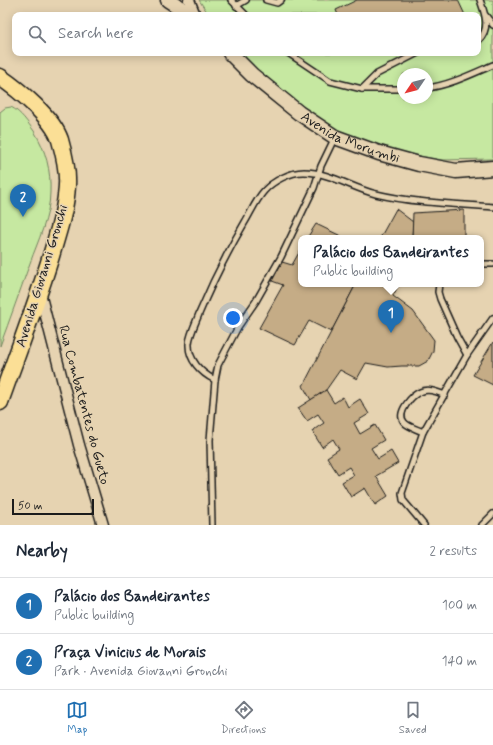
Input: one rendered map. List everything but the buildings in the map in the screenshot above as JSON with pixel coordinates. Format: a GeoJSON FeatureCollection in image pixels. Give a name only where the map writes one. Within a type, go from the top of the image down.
{"type":"FeatureCollection","features":[{"type":"Feature","properties":{"kind":"main road"},"geometry":{"type":"LineString","coordinates":[[168,0],[186,12]]}},
{"type":"Feature","properties":{"kind":"main road","name":"Avenida Morumbi"},"geometry":{"type":"LineString","coordinates":[[233,56],[252,75],[299,113],[335,137],[386,155],[434,167],[456,171],[493,168]]}},
{"type":"Feature","properties":{"kind":"main road","name":"Avenida Giovanni Gronchi"},"geometry":{"type":"LineString","coordinates":[[0,402],[40,292],[64,210],[67,184],[65,160],[60,138],[48,120],[28,99],[3,82]]}},
{"type":"Feature","properties":{"kind":"street"},"geometry":{"type":"LineString","coordinates":[[190,0],[194,12]]}},
{"type":"Feature","properties":{"kind":"street","name":"Rua Combatentes do Gueto"},"geometry":{"type":"LineString","coordinates":[[40,292],[79,445],[103,525]]}},
{"type":"Feature","properties":{"kind":"lane"},"geometry":{"type":"LineString","coordinates":[[231,0],[243,12]]}},
{"type":"Feature","properties":{"kind":"lane"},"geometry":{"type":"LineString","coordinates":[[236,6],[246,0]]}},
{"type":"Feature","properties":{"kind":"lane"},"geometry":{"type":"LineString","coordinates":[[266,0],[277,3],[281,0]]}},
{"type":"Feature","properties":{"kind":"lane"},"geometry":{"type":"LineString","coordinates":[[480,0],[486,16],[493,25]]}},
{"type":"Feature","properties":{"kind":"lane"},"geometry":{"type":"LineString","coordinates":[[481,36],[485,30],[486,16]]}},
{"type":"Feature","properties":{"kind":"lane"},"geometry":{"type":"LineString","coordinates":[[292,56],[330,81],[362,89],[397,89]]}},
{"type":"Feature","properties":{"kind":"lane"},"geometry":{"type":"LineString","coordinates":[[362,89],[377,74],[412,56]]}},
{"type":"Feature","properties":{"kind":"lane"},"geometry":{"type":"LineString","coordinates":[[433,87],[458,80],[493,65]]}},
{"type":"Feature","properties":{"kind":"lane"},"geometry":{"type":"LineString","coordinates":[[212,525],[210,440],[215,380],[218,365],[238,327],[256,301],[281,257],[314,188],[318,174],[335,137]]}},
{"type":"Feature","properties":{"kind":"lane"},"geometry":{"type":"LineString","coordinates":[[215,380],[206,375],[197,367],[190,354],[189,342],[213,283],[237,235],[259,198],[276,182],[303,172],[318,174],[362,190],[400,199],[493,207]]}},
{"type":"Feature","properties":{"kind":"lane"},"geometry":{"type":"LineString","coordinates":[[439,287],[438,292],[440,298],[468,355]]}},
{"type":"Feature","properties":{"kind":"lane"},"geometry":{"type":"LineString","coordinates":[[424,525],[407,506],[402,496],[423,432],[468,355],[493,318]]}},
{"type":"Feature","properties":{"kind":"lane"},"geometry":{"type":"LineString","coordinates":[[423,432],[408,426],[401,417],[402,413],[412,397],[421,391],[431,390],[445,395]]}},
{"type":"Feature","properties":{"kind":"lane"},"geometry":{"type":"LineString","coordinates":[[482,525],[493,514]]}},
{"type":"Feature","properties":{"kind":"green space"},"geometry":{"type":"Polygon","coordinates":[[[199,0],[493,0],[493,159],[442,160],[371,147],[316,122],[268,82],[243,56],[481,56],[481,12],[207,12],[199,0]]]}},
{"type":"Feature","properties":{"kind":"green space"},"geometry":{"type":"Polygon","coordinates":[[[11,107],[27,121],[42,146],[49,168],[50,192],[48,210],[43,228],[0,346],[0,112],[5,108],[11,107]]]}},
{"type":"Feature","properties":{"kind":"place","name":"Praça Vinicius de Morais"},"geometry":{"type":"Point","coordinates":[23,217]}},
{"type":"Feature","properties":{"kind":"place","name":"Palácio dos Bandeirantes"},"geometry":{"type":"Point","coordinates":[391,333]}}]}
